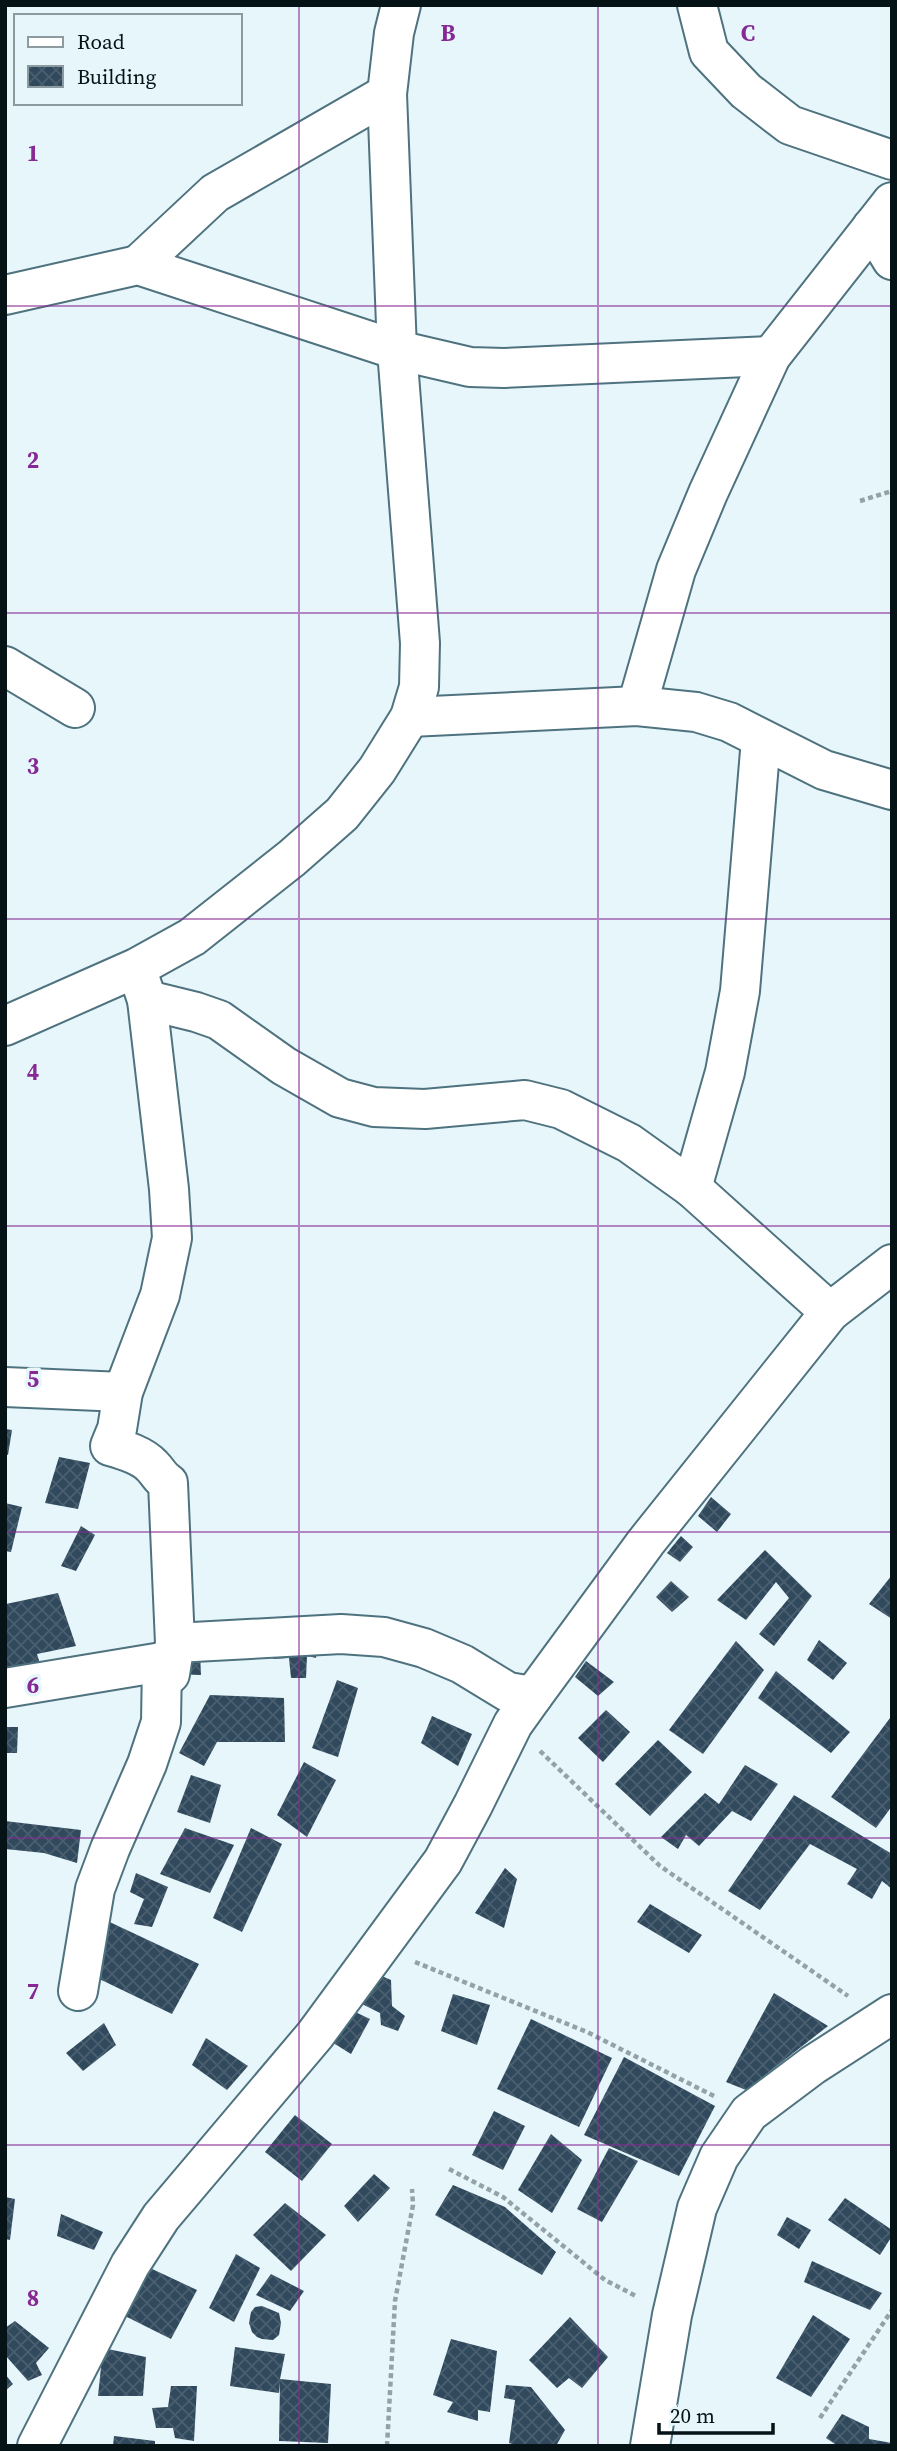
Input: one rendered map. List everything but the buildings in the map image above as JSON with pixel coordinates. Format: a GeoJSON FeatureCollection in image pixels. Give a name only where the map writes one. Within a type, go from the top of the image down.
{"type":"FeatureCollection","features":[{"type":"Feature","properties":{"kind":"street"},"geometry":{"type":"LineString","coordinates":[[5,1026],[141,984],[192,937],[292,858],[342,814],[377,770],[410,717],[419,687],[420,643],[397,350],[387,94],[394,33],[401,5]]}},
{"type":"Feature","properties":{"kind":"street"},"geometry":{"type":"LineString","coordinates":[[697,5],[709,52],[746,91],[790,125],[892,160]]}},
{"type":"Feature","properties":{"kind":"street"},"geometry":{"type":"LineString","coordinates":[[5,295],[138,265],[215,193],[387,94]]}},
{"type":"Feature","properties":{"kind":"street"},"geometry":{"type":"LineString","coordinates":[[882,215],[892,260]]}},
{"type":"Feature","properties":{"kind":"street"},"geometry":{"type":"LineString","coordinates":[[637,706],[676,570],[771,356],[882,215]]}},
{"type":"Feature","properties":{"kind":"street"},"geometry":{"type":"LineString","coordinates":[[138,265],[397,350],[470,367],[504,368],[771,356]]}},
{"type":"Feature","properties":{"kind":"street"},"geometry":{"type":"LineString","coordinates":[[5,666],[75,708]]}},
{"type":"Feature","properties":{"kind":"street"},"geometry":{"type":"LineString","coordinates":[[410,717],[637,706],[696,712],[729,722],[824,770],[892,790]]}},
{"type":"Feature","properties":{"kind":"street"},"geometry":{"type":"LineString","coordinates":[[692,1188],[726,1072],[740,991],[761,739]]}},
{"type":"Feature","properties":{"kind":"street"},"geometry":{"type":"LineString","coordinates":[[141,984],[196,1012],[219,1020],[284,1066],[340,1098],[374,1107],[425,1109],[525,1100],[561,1109],[629,1143],[692,1188],[830,1312]]}},
{"type":"Feature","properties":{"kind":"street"},"geometry":{"type":"LineString","coordinates":[[78,1992],[95,1889],[147,1764],[161,1722],[169,1653],[168,1483],[158,1476],[152,1466],[131,1453],[110,1446],[117,1429],[123,1392],[160,1295],[172,1238],[169,1189],[141,984]]}},
{"type":"Feature","properties":{"kind":"street"},"geometry":{"type":"LineString","coordinates":[[37,2446],[124,2277],[161,2217],[315,2035],[443,1861],[523,1710],[646,1542],[830,1312],[892,1264]]}},
{"type":"Feature","properties":{"kind":"street"},"geometry":{"type":"LineString","coordinates":[[5,1387],[123,1392]]}},
{"type":"Feature","properties":{"kind":"street"},"geometry":{"type":"LineString","coordinates":[[5,1688],[169,1653],[341,1634],[384,1637],[424,1648],[462,1664],[508,1692],[523,1710]]}},
{"type":"Feature","properties":{"kind":"street"},"geometry":{"type":"LineString","coordinates":[[650,2446],[672,2315],[697,2208],[719,2157],[749,2113],[813,2065],[887,2017]]}},
{"type":"Feature","properties":{"kind":"path"},"geometry":{"type":"LineString","coordinates":[[860,501],[892,491]]}},
{"type":"Feature","properties":{"kind":"path"},"geometry":{"type":"LineString","coordinates":[[523,1710],[660,1866],[887,2017]]}},
{"type":"Feature","properties":{"kind":"path"},"geometry":{"type":"LineString","coordinates":[[379,1948],[587,2032],[749,2113]]}},
{"type":"Feature","properties":{"kind":"path"},"geometry":{"type":"LineString","coordinates":[[449,2169],[503,2197],[605,2280],[672,2315]]}},
{"type":"Feature","properties":{"kind":"path"},"geometry":{"type":"LineString","coordinates":[[387,2446],[395,2301],[413,2205],[412,2189]]}},
{"type":"Feature","properties":{"kind":"path"},"geometry":{"type":"LineString","coordinates":[[820,2418],[892,2310]]}}]}
